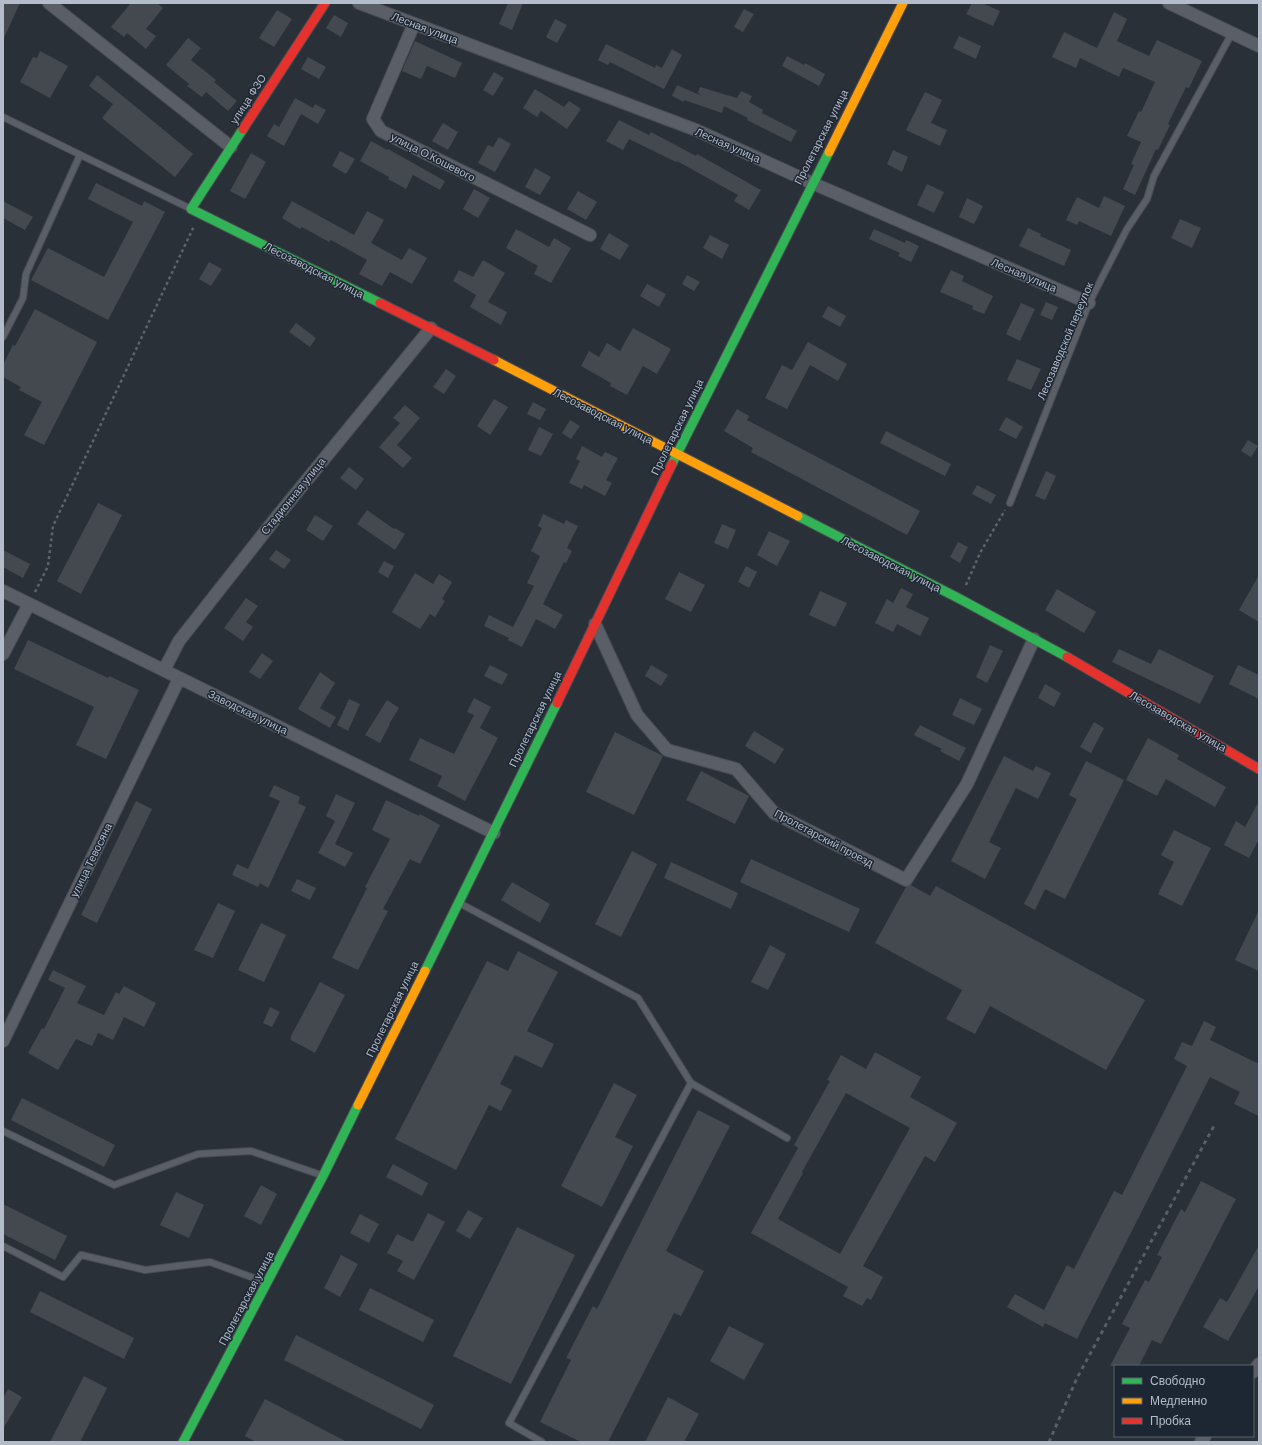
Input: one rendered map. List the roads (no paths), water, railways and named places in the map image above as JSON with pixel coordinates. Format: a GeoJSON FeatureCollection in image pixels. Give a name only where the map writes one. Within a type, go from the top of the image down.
{"type":"FeatureCollection","features":[{"type":"Feature","properties":{"kind":"street"},"geometry":{"type":"LineString","coordinates":[[49,3],[231,147]]}},
{"type":"Feature","properties":{"kind":"street","name":"улица ФЗО"},"geometry":{"type":"LineString","coordinates":[[191,209],[325,3]]}},
{"type":"Feature","properties":{"kind":"street","name":"Лесная улица"},"geometry":{"type":"LineString","coordinates":[[359,3],[696,130],[812,183],[1089,303]]}},
{"type":"Feature","properties":{"kind":"street","name":"Пролетарская улица"},"geometry":{"type":"LineString","coordinates":[[183,1442],[323,1176],[494,833],[677,454],[903,3]]}},
{"type":"Feature","properties":{"kind":"street"},"geometry":{"type":"LineString","coordinates":[[1169,3],[1259,46]]}},
{"type":"Feature","properties":{"kind":"street","name":"улица О.Кошевого"},"geometry":{"type":"LineString","coordinates":[[414,24],[373,119],[381,131],[590,235]]}},
{"type":"Feature","properties":{"kind":"street","name":"Лесозаводская улица"},"geometry":{"type":"LineString","coordinates":[[191,209],[431,328],[960,599],[1097,674],[1259,769]]}},
{"type":"Feature","properties":{"kind":"street","name":"Стадионная улица"},"geometry":{"type":"LineString","coordinates":[[164,670],[179,641],[280,512],[431,328]]}},
{"type":"Feature","properties":{"kind":"street","name":"Заводская улица"},"geometry":{"type":"LineString","coordinates":[[3,591],[494,833]]}},
{"type":"Feature","properties":{"kind":"street"},"geometry":{"type":"LineString","coordinates":[[3,654],[29,604]]}},
{"type":"Feature","properties":{"kind":"street","name":"Пролетарский проезд"},"geometry":{"type":"LineString","coordinates":[[595,624],[637,716],[667,750],[736,769],[774,813],[906,880],[967,784],[1034,639]]}},
{"type":"Feature","properties":{"kind":"street","name":"улица Тевосяна"},"geometry":{"type":"LineString","coordinates":[[3,1041],[179,678]]}},
{"type":"Feature","properties":{"kind":"lane","name":"Лесозаводской переулок"},"geometry":{"type":"LineString","coordinates":[[1010,502],[1089,303],[1127,229],[1147,199],[1154,176],[1232,33]]}},
{"type":"Feature","properties":{"kind":"lane"},"geometry":{"type":"LineString","coordinates":[[3,118],[191,209]]}},
{"type":"Feature","properties":{"kind":"lane"},"geometry":{"type":"LineString","coordinates":[[3,338],[23,298],[26,274],[80,155]]}},
{"type":"Feature","properties":{"kind":"lane"},"geometry":{"type":"LineString","coordinates":[[459,903],[638,998],[691,1084],[787,1138]]}},
{"type":"Feature","properties":{"kind":"lane"},"geometry":{"type":"LineString","coordinates":[[542,1442],[509,1423],[691,1084]]}},
{"type":"Feature","properties":{"kind":"lane"},"geometry":{"type":"LineString","coordinates":[[3,1131],[114,1185],[198,1154],[251,1151],[323,1176]]}},
{"type":"Feature","properties":{"kind":"lane"},"geometry":{"type":"LineString","coordinates":[[3,1246],[63,1277],[81,1254],[145,1270],[210,1262],[267,1283]]}},
{"type":"Feature","properties":{"kind":"railway"},"geometry":{"type":"LineString","coordinates":[[1049,1442],[1077,1378],[1215,1124]]}}]}
